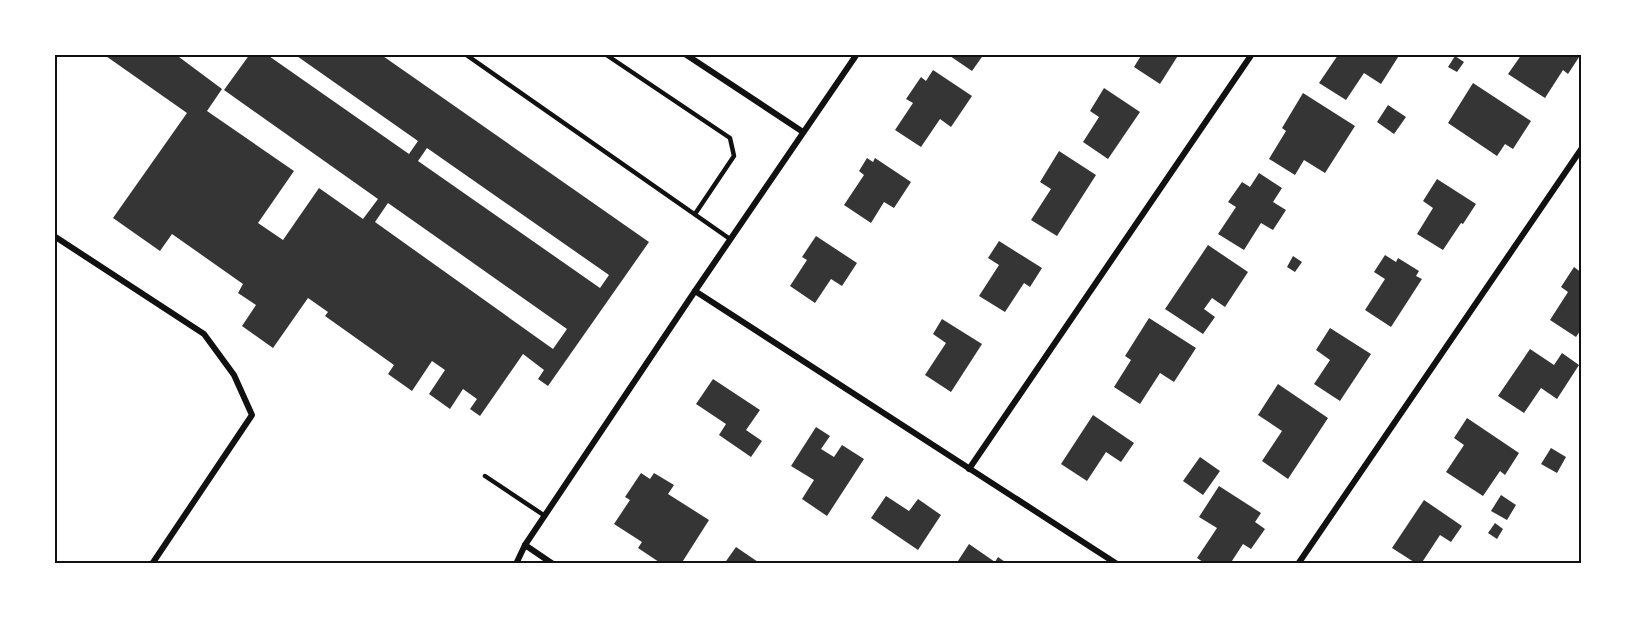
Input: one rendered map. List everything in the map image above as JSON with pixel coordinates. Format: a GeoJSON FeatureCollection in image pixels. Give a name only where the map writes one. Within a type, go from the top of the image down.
{"type":"FeatureCollection","features":[{"type":"Feature","properties":{"kind":"street"},"geometry":{"type":"LineString","coordinates":[[685,54],[803,132]]}},
{"type":"Feature","properties":{"kind":"street"},"geometry":{"type":"LineString","coordinates":[[516,564],[525,545],[857,54]]}},
{"type":"Feature","properties":{"kind":"street"},"geometry":{"type":"LineString","coordinates":[[969,469],[1252,54]]}},
{"type":"Feature","properties":{"kind":"street"},"geometry":{"type":"LineString","coordinates":[[1299,564],[1582,148]]}},
{"type":"Feature","properties":{"kind":"street"},"geometry":{"type":"LineString","coordinates":[[54,236],[204,334],[234,375],[252,415],[152,564]]}},
{"type":"Feature","properties":{"kind":"street"},"geometry":{"type":"LineString","coordinates":[[695,291],[1117,564]]}},
{"type":"Feature","properties":{"kind":"street"},"geometry":{"type":"LineString","coordinates":[[525,545],[553,564]]}},
{"type":"Feature","properties":{"kind":"lane"},"geometry":{"type":"LineString","coordinates":[[465,54],[730,239]]}},
{"type":"Feature","properties":{"kind":"lane"},"geometry":{"type":"LineString","coordinates":[[605,54],[730,138],[734,156],[695,214]]}},
{"type":"Feature","properties":{"kind":"lane"},"geometry":{"type":"LineString","coordinates":[[485,476],[545,516]]}},
{"type":"Feature","properties":{"kind":"building"},"geometry":{"type":"Polygon","coordinates":[[[103,54],[175,54],[222,89],[207,111],[294,171],[258,223],[283,240],[319,188],[363,219],[378,199],[224,90],[250,54],[266,54],[409,154],[418,141],[294,54],[380,54],[649,242],[548,386],[538,379],[544,370],[523,354],[480,416],[470,409],[477,399],[463,389],[450,409],[429,394],[445,370],[432,361],[412,391],[388,374],[394,365],[325,316],[328,312],[308,298],[273,348],[242,326],[256,305],[238,293],[243,284],[172,234],[160,251],[113,218],[187,113],[103,54]],[[427,148],[418,161],[600,288],[609,275],[427,148]],[[388,203],[375,222],[553,349],[567,329],[388,203]]]}},
{"type":"Feature","properties":{"kind":"building"},"geometry":{"type":"Polygon","coordinates":[[[947,54],[984,54],[972,71],[947,54]]]}},
{"type":"Feature","properties":{"kind":"building"},"geometry":{"type":"Polygon","coordinates":[[[1142,54],[1179,54],[1160,84],[1134,67],[1142,54]]]}},
{"type":"Feature","properties":{"kind":"building"},"geometry":{"type":"Polygon","coordinates":[[[1336,54],[1400,54],[1381,84],[1364,73],[1346,100],[1319,83],[1338,55],[1336,54]]]}},
{"type":"Feature","properties":{"kind":"building"},"geometry":{"type":"Polygon","coordinates":[[[1522,54],[1581,54],[1568,74],[1563,70],[1545,98],[1508,74],[1522,54]]]}},
{"type":"Feature","properties":{"kind":"building"},"geometry":{"type":"Polygon","coordinates":[[[1455,56],[1464,62],[1457,72],[1448,67],[1455,56]]]}},
{"type":"Feature","properties":{"kind":"building"},"geometry":{"type":"Polygon","coordinates":[[[933,70],[972,96],[951,127],[940,119],[921,147],[895,130],[913,103],[906,99],[921,77],[926,81],[933,70]]]}},
{"type":"Feature","properties":{"kind":"building"},"geometry":{"type":"Polygon","coordinates":[[[1473,83],[1531,121],[1513,149],[1505,144],[1497,156],[1448,123],[1473,83]]]}},
{"type":"Feature","properties":{"kind":"building"},"geometry":{"type":"Polygon","coordinates":[[[1104,88],[1140,112],[1108,159],[1083,142],[1099,117],[1090,111],[1104,88]]]}},
{"type":"Feature","properties":{"kind":"building"},"geometry":{"type":"Polygon","coordinates":[[[1303,93],[1355,126],[1325,173],[1304,160],[1295,175],[1269,159],[1286,131],[1282,128],[1303,93]]]}},
{"type":"Feature","properties":{"kind":"building"},"geometry":{"type":"Polygon","coordinates":[[[1388,105],[1406,117],[1394,134],[1377,122],[1388,105]]]}},
{"type":"Feature","properties":{"kind":"building"},"geometry":{"type":"Polygon","coordinates":[[[1059,151],[1096,175],[1057,236],[1031,220],[1051,189],[1040,182],[1059,151]]]}},
{"type":"Feature","properties":{"kind":"building"},"geometry":{"type":"Polygon","coordinates":[[[867,158],[873,162],[875,158],[911,182],[894,208],[884,202],[871,223],[844,205],[864,175],[859,171],[867,158]]]}},
{"type":"Feature","properties":{"kind":"building"},"geometry":{"type":"Polygon","coordinates":[[[1259,173],[1282,188],[1273,202],[1286,210],[1273,230],[1261,223],[1244,250],[1218,234],[1236,207],[1228,202],[1242,182],[1250,187],[1259,173]]]}},
{"type":"Feature","properties":{"kind":"building"},"geometry":{"type":"Polygon","coordinates":[[[1437,179],[1476,204],[1443,250],[1417,234],[1433,208],[1423,201],[1437,179]]]}},
{"type":"Feature","properties":{"kind":"building"},"geometry":{"type":"Polygon","coordinates":[[[816,236],[857,263],[842,286],[831,279],[815,303],[790,286],[807,260],[802,257],[816,236]]]}},
{"type":"Feature","properties":{"kind":"building"},"geometry":{"type":"Polygon","coordinates":[[[999,241],[1042,268],[1030,287],[1024,283],[1005,312],[979,296],[999,265],[988,258],[999,241]]]}},
{"type":"Feature","properties":{"kind":"building"},"geometry":{"type":"Polygon","coordinates":[[[1208,245],[1248,272],[1225,307],[1212,298],[1204,309],[1215,317],[1203,334],[1165,309],[1208,245]]]}},
{"type":"Feature","properties":{"kind":"building"},"geometry":{"type":"Polygon","coordinates":[[[1385,255],[1396,262],[1398,258],[1419,271],[1416,276],[1422,279],[1391,327],[1365,310],[1385,279],[1374,272],[1385,255]]]}},
{"type":"Feature","properties":{"kind":"building"},"geometry":{"type":"Polygon","coordinates":[[[1293,256],[1302,262],[1295,272],[1287,267],[1293,256]]]}},
{"type":"Feature","properties":{"kind":"building"},"geometry":{"type":"Polygon","coordinates":[[[1574,267],[1582,273],[1582,328],[1576,337],[1550,320],[1568,292],[1561,287],[1574,267]]]}},
{"type":"Feature","properties":{"kind":"building"},"geometry":{"type":"Polygon","coordinates":[[[1149,318],[1196,348],[1174,382],[1160,373],[1140,404],[1114,387],[1131,360],[1125,356],[1149,318]]]}},
{"type":"Feature","properties":{"kind":"building"},"geometry":{"type":"Polygon","coordinates":[[[942,319],[982,344],[951,392],[925,375],[946,343],[933,334],[942,319]]]}},
{"type":"Feature","properties":{"kind":"building"},"geometry":{"type":"Polygon","coordinates":[[[1330,328],[1371,354],[1340,401],[1314,384],[1330,360],[1316,350],[1330,328]]]}},
{"type":"Feature","properties":{"kind":"building"},"geometry":{"type":"Polygon","coordinates":[[[1530,349],[1554,365],[1562,353],[1579,365],[1557,399],[1541,388],[1524,413],[1498,396],[1530,349]]]}},
{"type":"Feature","properties":{"kind":"building"},"geometry":{"type":"Polygon","coordinates":[[[713,379],[760,410],[746,430],[762,441],[751,457],[719,435],[726,424],[696,404],[713,379]]]}},
{"type":"Feature","properties":{"kind":"building"},"geometry":{"type":"Polygon","coordinates":[[[1278,384],[1328,418],[1288,479],[1262,461],[1282,431],[1258,415],[1278,384]]]}},
{"type":"Feature","properties":{"kind":"building"},"geometry":{"type":"Polygon","coordinates":[[[1093,415],[1134,443],[1121,462],[1106,452],[1087,481],[1061,464],[1093,415]]]}},
{"type":"Feature","properties":{"kind":"building"},"geometry":{"type":"Polygon","coordinates":[[[1467,418],[1519,453],[1505,475],[1500,471],[1483,496],[1446,472],[1464,445],[1454,438],[1467,418]]]}},
{"type":"Feature","properties":{"kind":"building"},"geometry":{"type":"Polygon","coordinates":[[[816,427],[830,436],[821,449],[834,457],[842,445],[864,459],[827,516],[802,499],[814,480],[791,466],[816,427]]]}},
{"type":"Feature","properties":{"kind":"building"},"geometry":{"type":"Polygon","coordinates":[[[1551,448],[1566,457],[1557,473],[1541,464],[1551,448]]]}},
{"type":"Feature","properties":{"kind":"building"},"geometry":{"type":"Polygon","coordinates":[[[1200,457],[1220,471],[1203,495],[1183,481],[1200,457]]]}},
{"type":"Feature","properties":{"kind":"building"},"geometry":{"type":"Polygon","coordinates":[[[641,473],[650,479],[654,473],[674,485],[668,494],[709,520],[681,564],[662,564],[638,548],[642,542],[614,524],[630,500],[625,497],[641,473]]]}},
{"type":"Feature","properties":{"kind":"building"},"geometry":{"type":"Polygon","coordinates":[[[1219,486],[1261,513],[1255,522],[1265,529],[1251,549],[1243,544],[1230,564],[1206,564],[1197,558],[1217,528],[1199,517],[1219,486]]]}},
{"type":"Feature","properties":{"kind":"building"},"geometry":{"type":"Polygon","coordinates":[[[1501,495],[1516,505],[1507,520],[1491,511],[1501,495]]]}},
{"type":"Feature","properties":{"kind":"building"},"geometry":{"type":"Polygon","coordinates":[[[886,496],[909,511],[918,499],[941,515],[918,550],[871,518],[886,496]]]}},
{"type":"Feature","properties":{"kind":"building"},"geometry":{"type":"Polygon","coordinates":[[[1424,500],[1462,526],[1451,542],[1440,535],[1421,564],[1417,564],[1392,548],[1424,500]]]}},
{"type":"Feature","properties":{"kind":"building"},"geometry":{"type":"Polygon","coordinates":[[[1495,523],[1503,529],[1497,539],[1488,533],[1495,523]]]}},
{"type":"Feature","properties":{"kind":"building"},"geometry":{"type":"Polygon","coordinates":[[[969,544],[995,562],[998,557],[1008,564],[956,564],[969,544]]]}},
{"type":"Feature","properties":{"kind":"building"},"geometry":{"type":"Polygon","coordinates":[[[736,547],[761,564],[724,564],[736,547]]]}}]}
